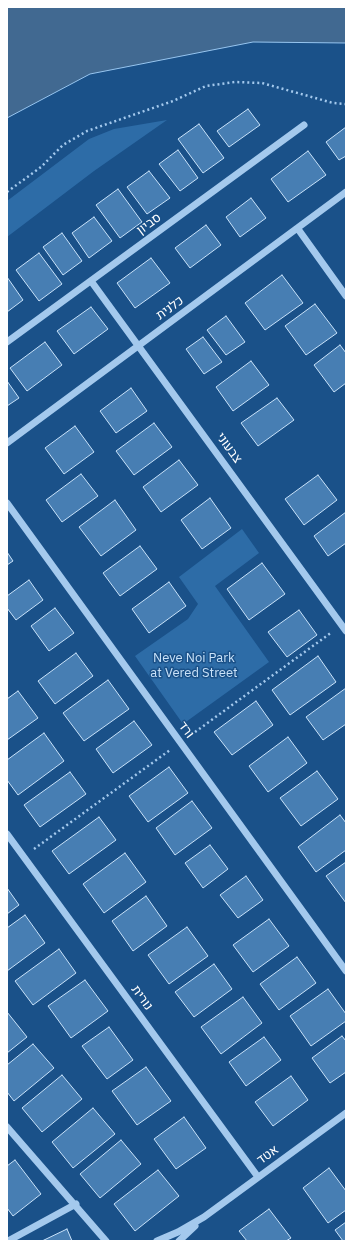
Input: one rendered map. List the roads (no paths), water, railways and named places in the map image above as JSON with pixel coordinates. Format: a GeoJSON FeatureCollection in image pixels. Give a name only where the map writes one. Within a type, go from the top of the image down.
{"type":"FeatureCollection","features":[{"type":"Feature","properties":{"kind":"street","name":"סביון"},"geometry":{"type":"LineString","coordinates":[[7,342],[304,125]]}},
{"type":"Feature","properties":{"kind":"street","name":"כלנית"},"geometry":{"type":"LineString","coordinates":[[7,443],[346,192]]}},
{"type":"Feature","properties":{"kind":"street"},"geometry":{"type":"LineString","coordinates":[[298,229],[346,296]]}},
{"type":"Feature","properties":{"kind":"street","name":"צבעוני"},"geometry":{"type":"LineString","coordinates":[[92,281],[140,345],[346,631]]}},
{"type":"Feature","properties":{"kind":"street","name":"ורד"},"geometry":{"type":"LineString","coordinates":[[7,504],[346,971]]}},
{"type":"Feature","properties":{"kind":"street","name":"נורית"},"geometry":{"type":"LineString","coordinates":[[7,834],[258,1178]]}},
{"type":"Feature","properties":{"kind":"street","name":"אטד"},"geometry":{"type":"LineString","coordinates":[[157,1241],[178,1232],[204,1217],[346,1113]]}},
{"type":"Feature","properties":{"kind":"street"},"geometry":{"type":"LineString","coordinates":[[7,1127],[76,1204],[106,1241]]}},
{"type":"Feature","properties":{"kind":"street"},"geometry":{"type":"LineString","coordinates":[[8,1241],[76,1204]]}},
{"type":"Feature","properties":{"kind":"street","name":"אטד"},"geometry":{"type":"LineString","coordinates":[[180,1241],[204,1217]]}},
{"type":"Feature","properties":{"kind":"park label","name":"Neve Noi Park at Vered Street"},"geometry":{"type":"Point","coordinates":[194,666]}}]}
